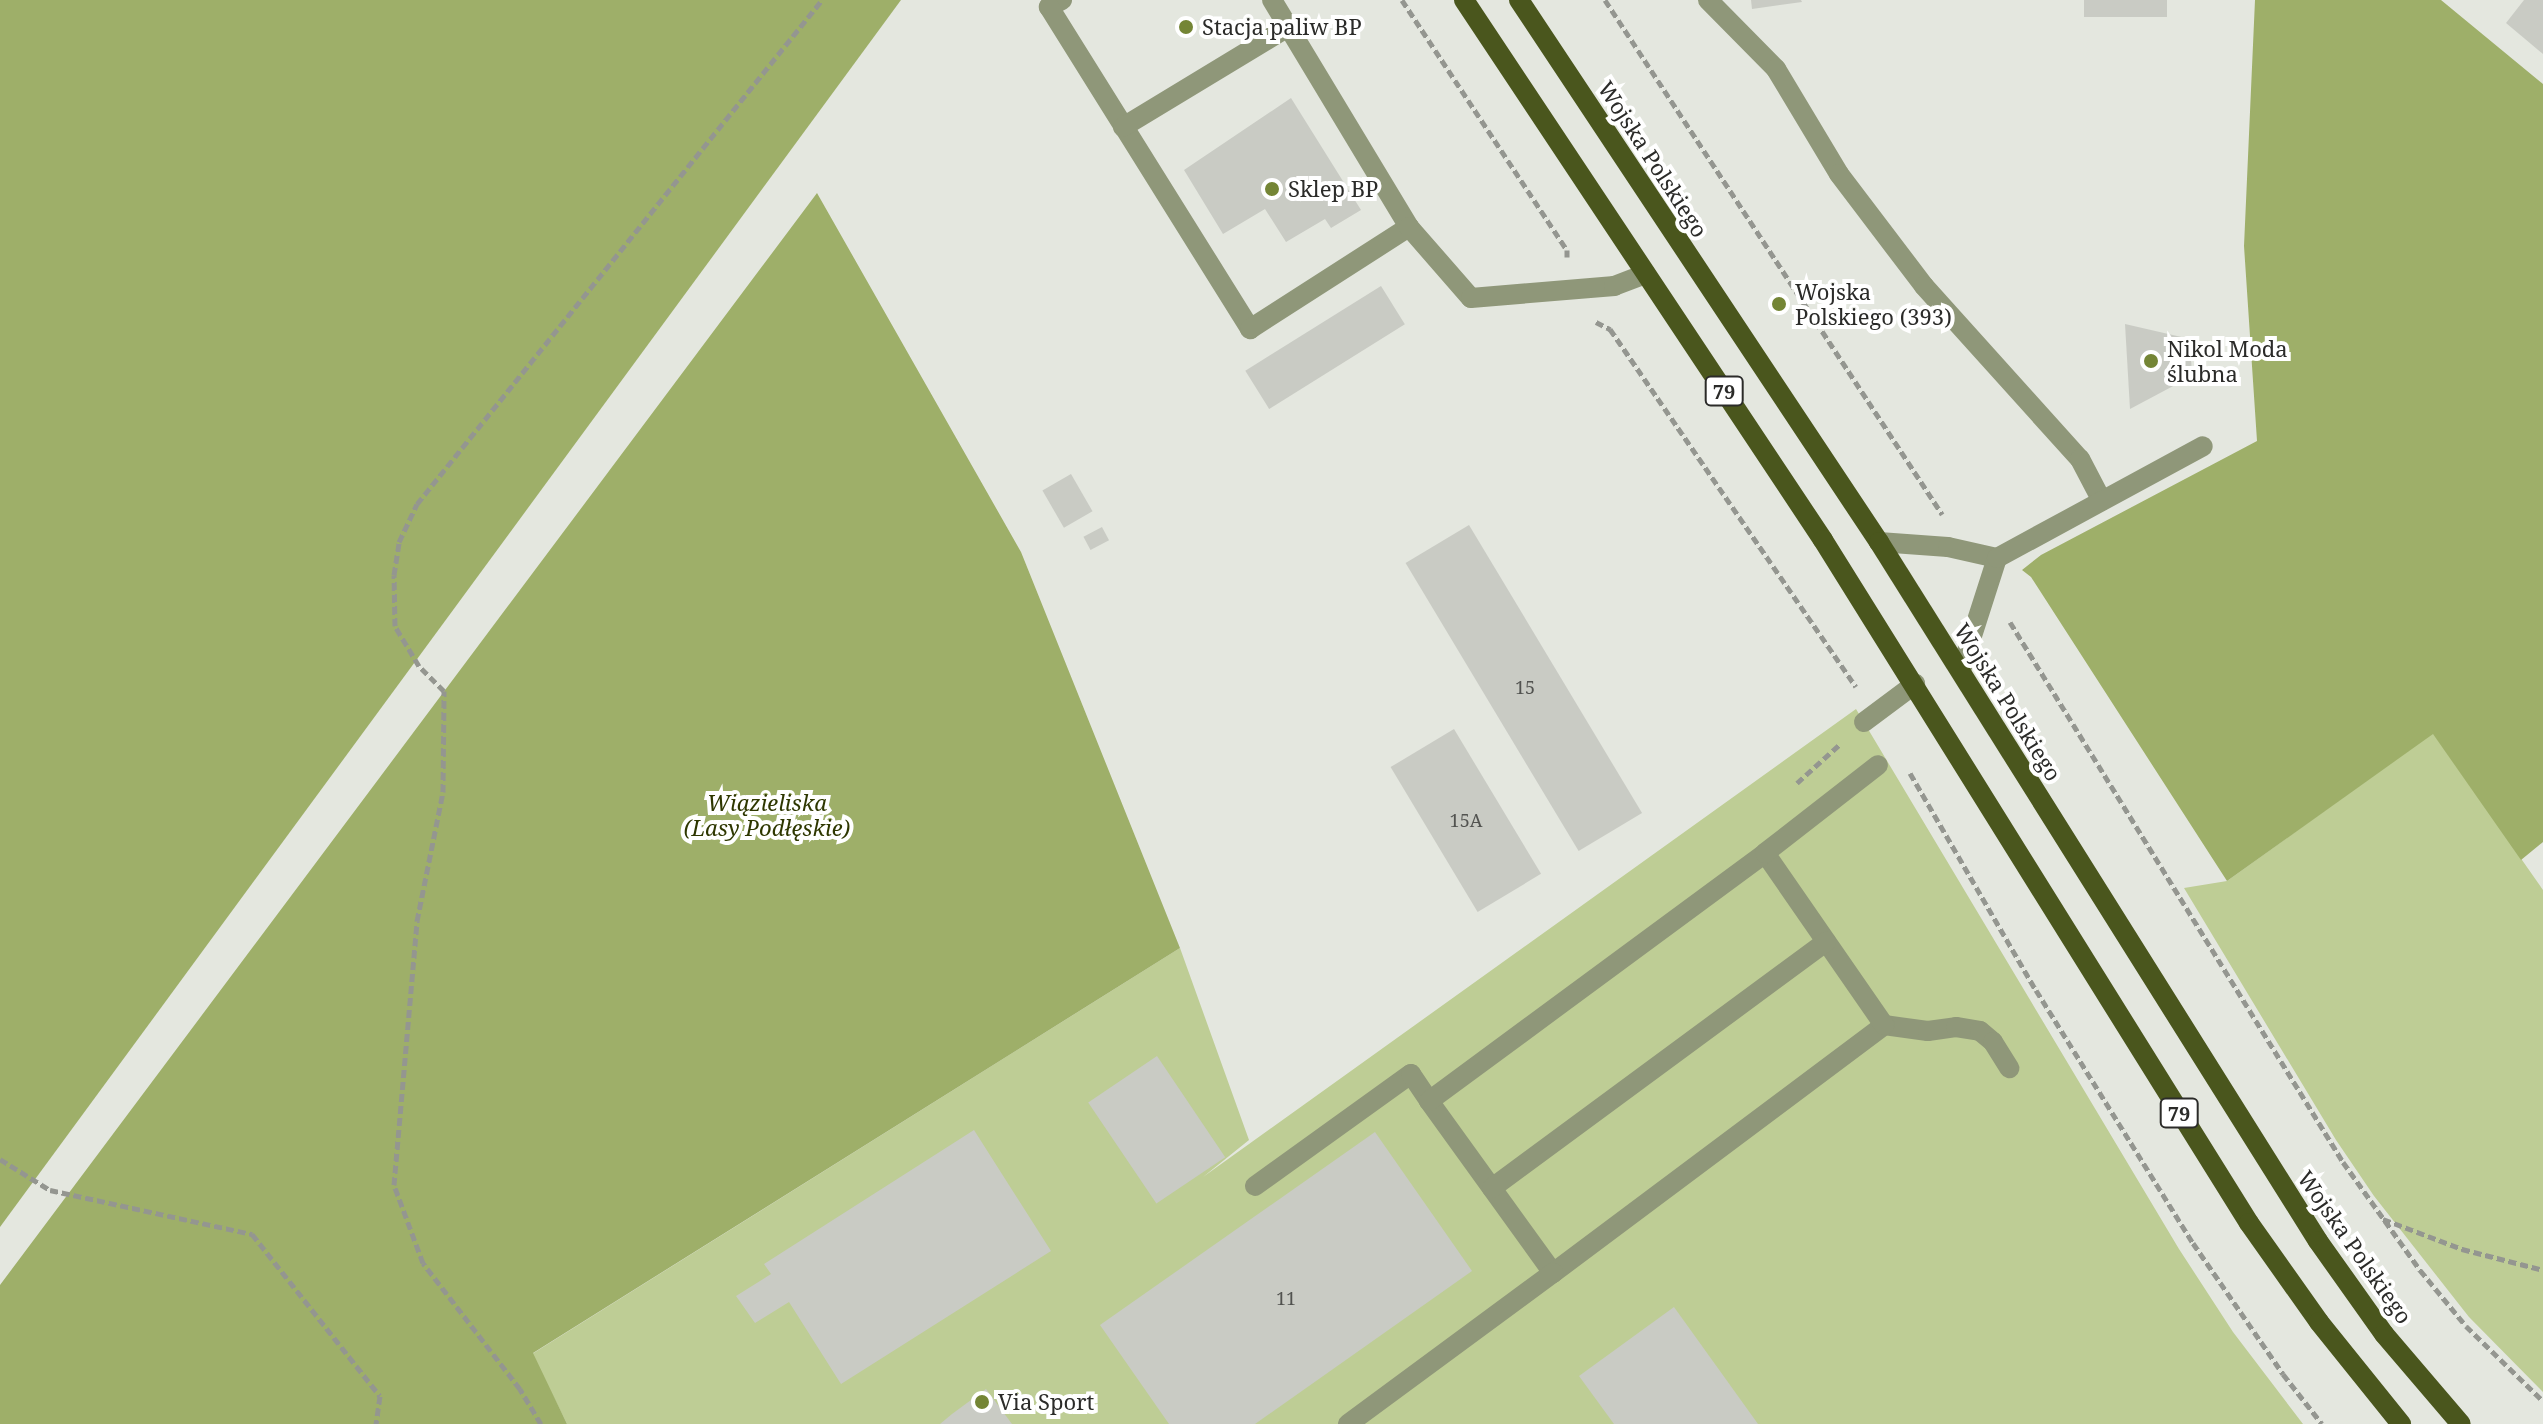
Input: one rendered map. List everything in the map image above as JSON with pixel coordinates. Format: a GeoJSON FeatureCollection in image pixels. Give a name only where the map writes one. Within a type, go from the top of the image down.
{"type":"FeatureCollection","features":[{"type":"Feature","properties":{"kind":"main road","name":"79"},"geometry":{"type":"LineString","coordinates":[[1464,0],[1915,684],[2249,1223],[2327,1332],[2401,1424]]}},
{"type":"Feature","properties":{"kind":"main road","name":"Wojska Polskiego"},"geometry":{"type":"LineString","coordinates":[[1519,0],[1879,542],[1961,670],[2110,916],[2318,1241],[2384,1334],[2461,1424]]}},
{"type":"Feature","properties":{"kind":"street"},"geometry":{"type":"LineString","coordinates":[[1062,0],[1049,7],[1250,329],[1409,227]]}},
{"type":"Feature","properties":{"kind":"street"},"geometry":{"type":"LineString","coordinates":[[1272,0],[1409,227],[1471,298],[1614,286],[1646,274]]}},
{"type":"Feature","properties":{"kind":"street"},"geometry":{"type":"LineString","coordinates":[[1708,0],[1776,69],[1839,174],[1924,286],[2080,459],[2102,501]]}},
{"type":"Feature","properties":{"kind":"street"},"geometry":{"type":"LineString","coordinates":[[1123,127],[1288,27]]}},
{"type":"Feature","properties":{"kind":"street"},"geometry":{"type":"LineString","coordinates":[[1879,542],[1948,547],[1997,558],[2203,446]]}},
{"type":"Feature","properties":{"kind":"street"},"geometry":{"type":"LineString","coordinates":[[1961,670],[1997,558]]}},
{"type":"Feature","properties":{"kind":"street"},"geometry":{"type":"LineString","coordinates":[[1869,719],[1915,684]]}},
{"type":"Feature","properties":{"kind":"street"},"geometry":{"type":"LineString","coordinates":[[1429,1101],[1765,853],[1878,765]]}},
{"type":"Feature","properties":{"kind":"street"},"geometry":{"type":"LineString","coordinates":[[1765,853],[1884,1025]]}},
{"type":"Feature","properties":{"kind":"street"},"geometry":{"type":"LineString","coordinates":[[1492,1188],[1826,942]]}},
{"type":"Feature","properties":{"kind":"street"},"geometry":{"type":"LineString","coordinates":[[1348,1424],[1884,1025],[1928,1031],[1956,1027],[1980,1031],[1993,1042],[2009,1068]]}},
{"type":"Feature","properties":{"kind":"street"},"geometry":{"type":"LineString","coordinates":[[1255,1186],[1411,1074],[1553,1273]]}},
{"type":"Feature","properties":{"kind":"path"},"geometry":{"type":"LineString","coordinates":[[541,1424],[520,1389],[423,1263],[394,1185],[417,921],[443,792],[444,691],[419,666],[395,626],[394,575],[399,542],[417,504],[822,0]]}},
{"type":"Feature","properties":{"kind":"path"},"geometry":{"type":"LineString","coordinates":[[1402,0],[1567,250],[1567,262]]}},
{"type":"Feature","properties":{"kind":"path"},"geometry":{"type":"LineString","coordinates":[[1605,0],[1936,509],[1951,522]]}},
{"type":"Feature","properties":{"kind":"path"},"geometry":{"type":"LineString","coordinates":[[1594,320],[1610,329],[1869,719]]}},
{"type":"Feature","properties":{"kind":"path"},"geometry":{"type":"LineString","coordinates":[[2010,614],[2010,623],[2343,1162],[2466,1326],[2543,1401]]}},
{"type":"Feature","properties":{"kind":"path"},"geometry":{"type":"LineString","coordinates":[[1907,770],[2036,990],[2193,1243],[2283,1374],[2322,1424]]}},
{"type":"Feature","properties":{"kind":"path"},"geometry":{"type":"LineString","coordinates":[[0,1159],[50,1190],[252,1234],[380,1396],[376,1424]]}},
{"type":"Feature","properties":{"kind":"path"},"geometry":{"type":"LineString","coordinates":[[2382,1218],[2462,1249],[2543,1270]]}},
{"type":"Feature","properties":{"kind":"green space"},"geometry":{"type":"Polygon","coordinates":[[[0,0],[901,0],[0,1227],[0,0]]]}},
{"type":"Feature","properties":{"kind":"green space"},"geometry":{"type":"Polygon","coordinates":[[[2255,0],[2441,0],[2543,84],[2543,842],[2521,860],[2433,734],[2227,881],[2031,577],[2022,570],[2041,555],[2257,441],[2244,246],[2255,0]]]}},
{"type":"Feature","properties":{"kind":"green space","name":"Wiązieliska (Lasy Podłęskie)"},"geometry":{"type":"Polygon","coordinates":[[[817,193],[1021,552],[1180,948],[533,1353],[567,1424],[0,1424],[0,1285],[817,193]]]}},
{"type":"Feature","properties":{"kind":"green space"},"geometry":{"type":"Polygon","coordinates":[[[1856,709],[2179,1249],[2233,1332],[2303,1424],[567,1424],[532,1354],[1180,948],[1249,1140],[1203,1177],[1856,709]]]}},
{"type":"Feature","properties":{"kind":"green space"},"geometry":{"type":"Polygon","coordinates":[[[2433,733],[2543,890],[2543,1392],[2469,1317],[2374,1196],[2336,1140],[2184,888],[2227,881],[2433,733]]]}},
{"type":"Feature","properties":{"kind":"building"},"geometry":{"type":"Polygon","coordinates":[[[1751,0],[1801,0],[1802,2],[1752,9],[1751,0]]]}},
{"type":"Feature","properties":{"kind":"building"},"geometry":{"type":"Polygon","coordinates":[[[2084,0],[2167,0],[2167,17],[2084,17],[2084,0]]]}},
{"type":"Feature","properties":{"kind":"building"},"geometry":{"type":"Polygon","coordinates":[[[2524,0],[2543,0],[2543,54],[2506,23],[2524,0]]]}},
{"type":"Feature","properties":{"kind":"building","name":"Sklep BP"},"geometry":{"type":"Polygon","coordinates":[[[1291,98],[1361,210],[1331,228],[1325,219],[1286,242],[1265,209],[1223,234],[1184,170],[1291,98]]]}},
{"type":"Feature","properties":{"kind":"building"},"geometry":{"type":"Polygon","coordinates":[[[1381,286],[1405,324],[1269,409],[1245,371],[1381,286]]]}},
{"type":"Feature","properties":{"kind":"building"},"geometry":{"type":"Polygon","coordinates":[[[2125,324],[2190,339],[2192,376],[2130,409],[2125,324]]]}},
{"type":"Feature","properties":{"kind":"building"},"geometry":{"type":"Polygon","coordinates":[[[1071,474],[1092,511],[1064,528],[1042,490],[1071,474]]]}},
{"type":"Feature","properties":{"kind":"building"},"geometry":{"type":"Polygon","coordinates":[[[1469,525],[1642,813],[1579,851],[1406,563],[1469,525]]]}},
{"type":"Feature","properties":{"kind":"building"},"geometry":{"type":"Polygon","coordinates":[[[1102,527],[1109,540],[1091,550],[1083,537],[1102,527]]]}},
{"type":"Feature","properties":{"kind":"building"},"geometry":{"type":"Polygon","coordinates":[[[1454,729],[1541,874],[1478,912],[1391,767],[1454,729]]]}},
{"type":"Feature","properties":{"kind":"building"},"geometry":{"type":"Polygon","coordinates":[[[1157,1056],[1225,1157],[1156,1204],[1088,1102],[1157,1056]]]}},
{"type":"Feature","properties":{"kind":"building"},"geometry":{"type":"Polygon","coordinates":[[[974,1130],[1051,1251],[841,1384],[789,1302],[755,1323],[736,1296],[771,1274],[764,1264],[974,1130]]]}},
{"type":"Feature","properties":{"kind":"building"},"geometry":{"type":"Polygon","coordinates":[[[1375,1132],[1472,1271],[1255,1424],[1169,1424],[1100,1325],[1375,1132]]]}},
{"type":"Feature","properties":{"kind":"building"},"geometry":{"type":"Polygon","coordinates":[[[1674,1307],[1758,1424],[1614,1424],[1579,1376],[1674,1307]]]}},
{"type":"Feature","properties":{"kind":"building","name":"Via Sport"},"geometry":{"type":"Polygon","coordinates":[[[986,1389],[1012,1424],[940,1424],[952,1414],[986,1389]]]}},
{"type":"Feature","properties":{"kind":"place","name":"Stacja paliw BP"},"geometry":{"type":"Point","coordinates":[1186,27]}},
{"type":"Feature","properties":{"kind":"place","name":"Sklep BP"},"geometry":{"type":"Point","coordinates":[1272,189]}},
{"type":"Feature","properties":{"kind":"place","name":"Wojska Polskiego (393)"},"geometry":{"type":"Point","coordinates":[1779,304]}},
{"type":"Feature","properties":{"kind":"place","name":"Nikol Moda ślubna"},"geometry":{"type":"Point","coordinates":[2151,361]}},
{"type":"Feature","properties":{"kind":"place","name":"Via Sport"},"geometry":{"type":"Point","coordinates":[982,1402]}}]}
